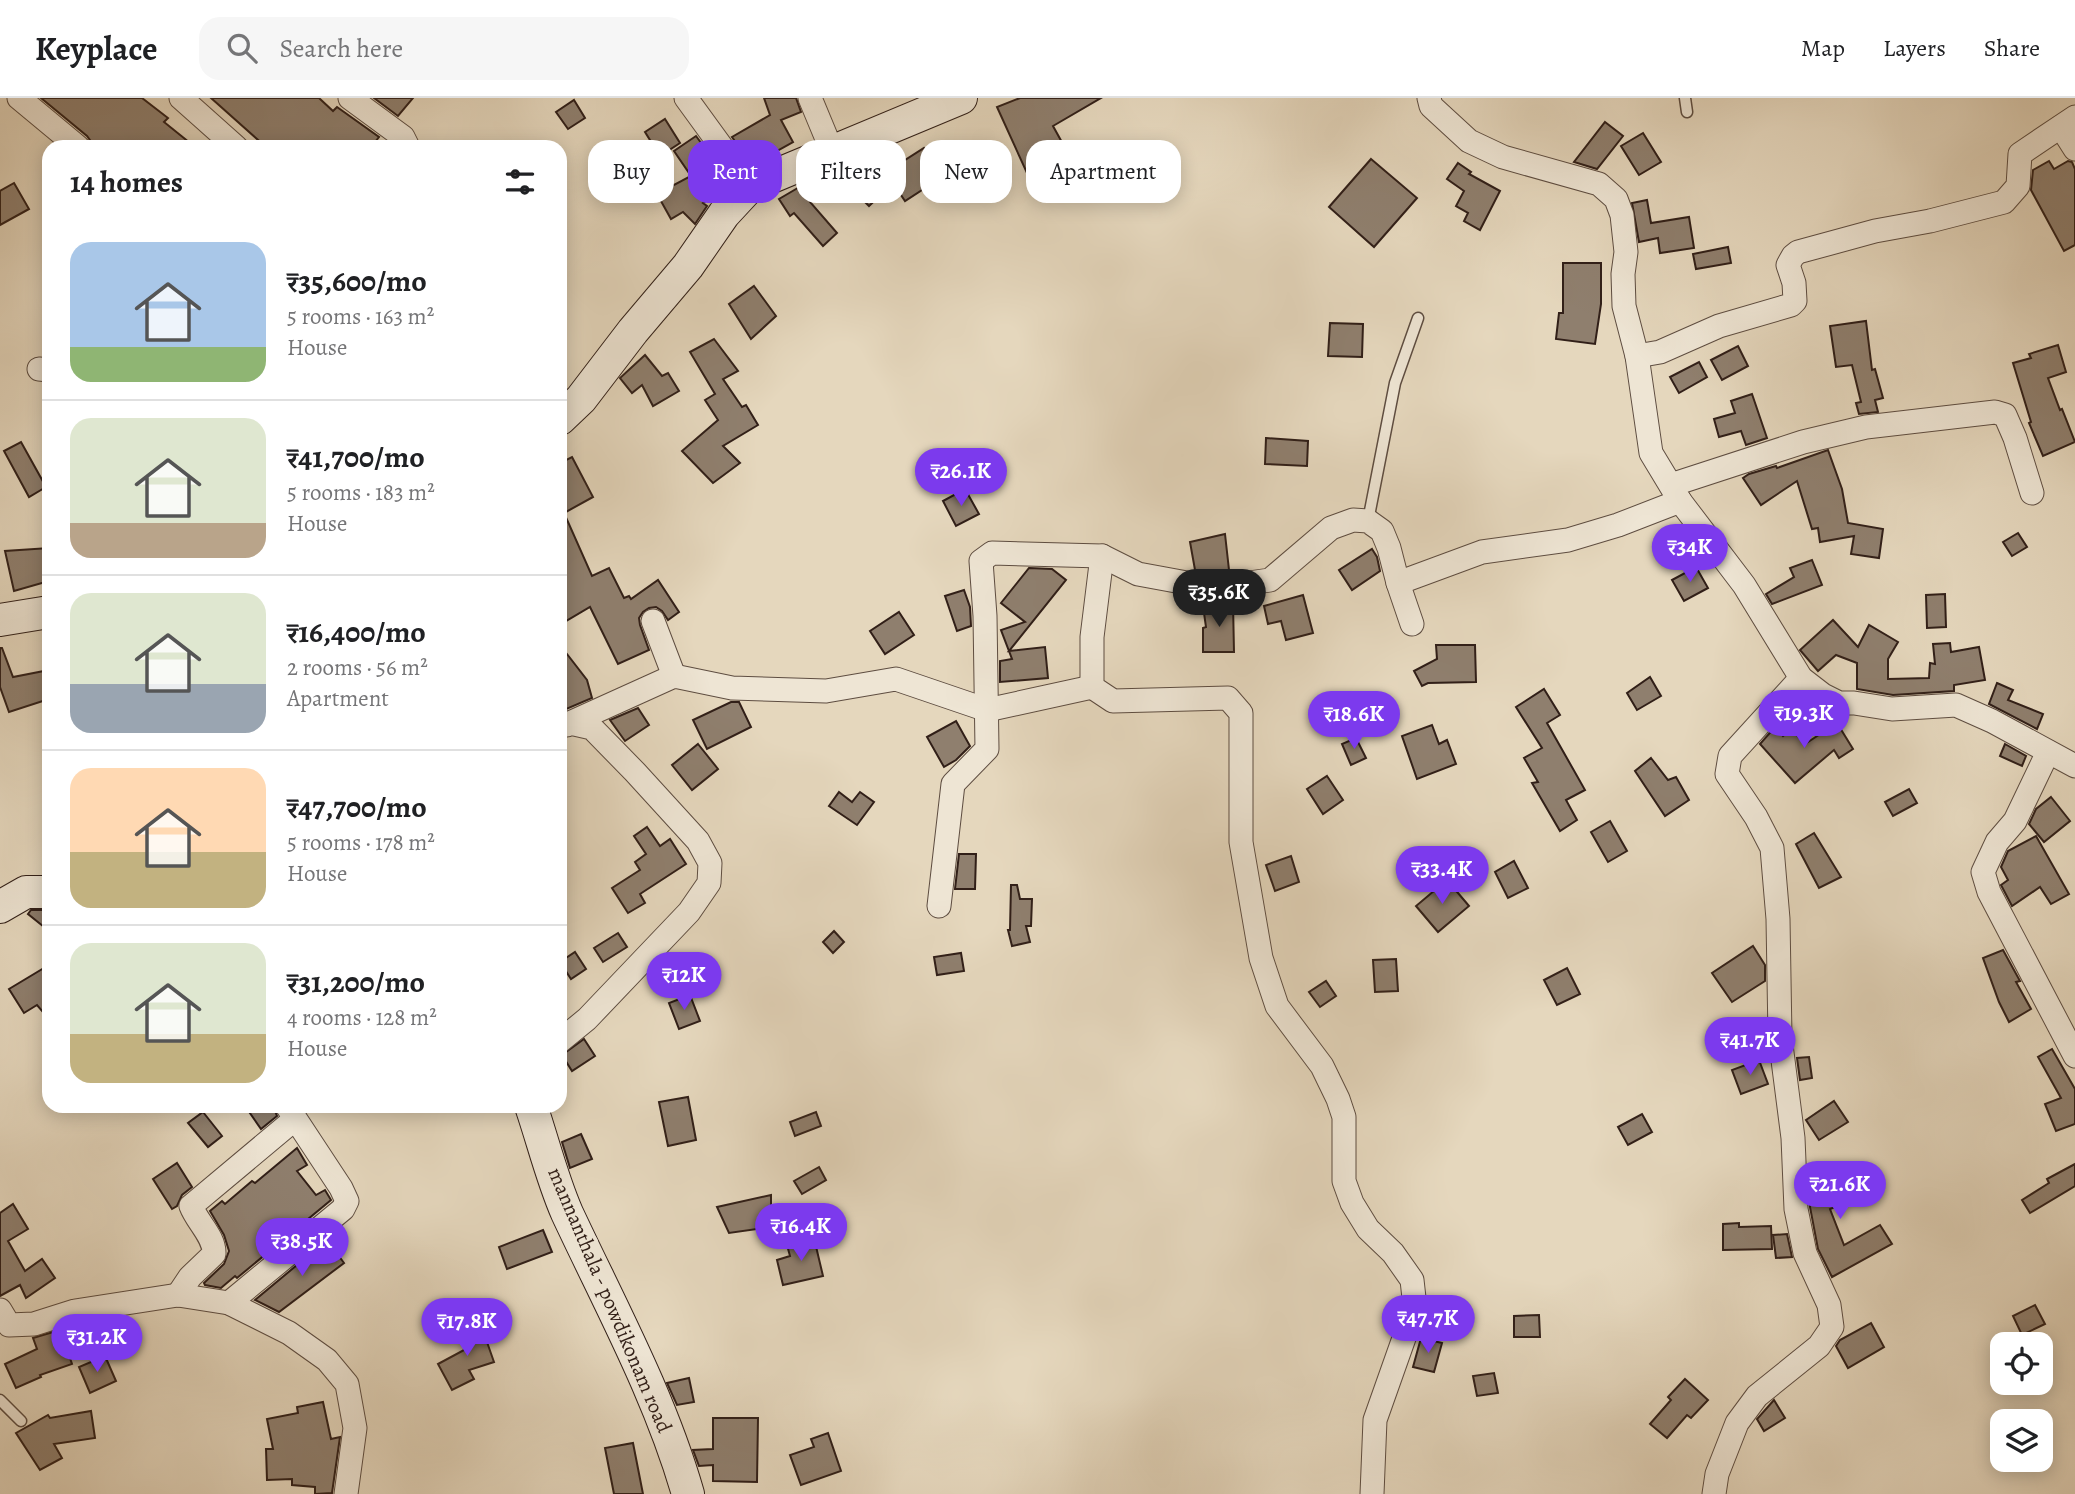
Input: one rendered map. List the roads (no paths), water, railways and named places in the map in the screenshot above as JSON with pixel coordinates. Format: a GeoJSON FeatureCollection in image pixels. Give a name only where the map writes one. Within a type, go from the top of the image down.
{"type":"FeatureCollection","features":[{"type":"Feature","properties":{"kind":"main road"},"geometry":{"type":"LineString","coordinates":[[859,140],[961,98]]}},
{"type":"Feature","properties":{"kind":"main road"},"geometry":{"type":"LineString","coordinates":[[567,412],[581,399],[633,331],[688,266],[734,203]]}},
{"type":"Feature","properties":{"kind":"main road"},"geometry":{"type":"LineString","coordinates":[[0,620],[42,612]]}},
{"type":"Feature","properties":{"kind":"main road"},"geometry":{"type":"LineString","coordinates":[[0,907],[26,892],[42,891]]}},
{"type":"Feature","properties":{"kind":"main road","name":"mannanthala - powdikonam road"},"geometry":{"type":"LineString","coordinates":[[533,1113],[566,1209],[649,1388],[676,1454],[688,1494]]}},
{"type":"Feature","properties":{"kind":"street"},"geometry":{"type":"LineString","coordinates":[[19,98],[70,140]]}},
{"type":"Feature","properties":{"kind":"street"},"geometry":{"type":"LineString","coordinates":[[181,98],[228,140]]}},
{"type":"Feature","properties":{"kind":"street"},"geometry":{"type":"LineString","coordinates":[[350,98],[404,140]]}},
{"type":"Feature","properties":{"kind":"street"},"geometry":{"type":"LineString","coordinates":[[687,98],[717,140]]}},
{"type":"Feature","properties":{"kind":"street"},"geometry":{"type":"LineString","coordinates":[[810,98],[827,140]]}},
{"type":"Feature","properties":{"kind":"street"},"geometry":{"type":"LineString","coordinates":[[1429,98],[1432,106],[1469,141],[1503,157],[1599,184],[1616,200],[1622,215],[1626,252],[1623,274],[1624,306],[1637,356],[1651,453],[1675,493],[1744,585],[1801,678],[1823,695],[1839,703],[1892,709],[1956,705],[1992,721],[2075,766]]}},
{"type":"Feature","properties":{"kind":"street"},"geometry":{"type":"LineString","coordinates":[[1637,356],[1660,352],[1719,326],[1791,305],[1795,302],[1796,295],[1788,265],[1798,253],[1875,231],[1930,221],[2004,202],[2018,186],[2020,154],[2068,122],[2075,149]]}},
{"type":"Feature","properties":{"kind":"street"},"geometry":{"type":"LineString","coordinates":[[1398,583],[1482,552],[1569,540],[1618,525],[1675,493],[1803,442],[1866,427],[1919,419],[1995,412],[2005,415],[2032,493]]}},
{"type":"Feature","properties":{"kind":"street"},"geometry":{"type":"LineString","coordinates":[[939,906],[953,784],[987,749],[985,616],[981,561],[992,553],[1102,556],[1138,574],[1214,588],[1270,580],[1331,528],[1353,520],[1368,522],[1382,531],[1412,624]]}},
{"type":"Feature","properties":{"kind":"street"},"geometry":{"type":"LineString","coordinates":[[1092,687],[1092,637],[1102,556]]}},
{"type":"Feature","properties":{"kind":"street"},"geometry":{"type":"LineString","coordinates":[[653,621],[674,676]]}},
{"type":"Feature","properties":{"kind":"street"},"geometry":{"type":"LineString","coordinates":[[567,725],[674,676],[732,688],[826,691],[896,680],[987,710],[1092,687],[1113,701],[1228,698],[1241,713],[1241,842],[1261,958],[1277,1006],[1321,1066],[1338,1098],[1344,1117],[1344,1181],[1352,1203],[1368,1229],[1393,1253],[1412,1280],[1415,1307],[1375,1420],[1371,1494]]}},
{"type":"Feature","properties":{"kind":"street"},"geometry":{"type":"LineString","coordinates":[[1714,1494],[1717,1474],[1737,1423],[1757,1396],[1819,1346],[1832,1327],[1829,1305],[1805,1253],[1796,1209],[1793,1138],[1780,1037],[1778,919],[1772,848],[1756,817],[1727,774],[1730,756],[1801,678]]}},
{"type":"Feature","properties":{"kind":"street"},"geometry":{"type":"LineString","coordinates":[[567,726],[592,728],[698,841],[709,863],[709,883],[689,912],[587,1019],[567,1035]]}},
{"type":"Feature","properties":{"kind":"street"},"geometry":{"type":"LineString","coordinates":[[2048,752],[2015,821],[1997,842],[1983,872],[1989,892],[2075,1056]]}},
{"type":"Feature","properties":{"kind":"street"},"geometry":{"type":"LineString","coordinates":[[178,1295],[190,1277],[214,1254],[214,1247],[195,1218],[191,1206],[290,1113]]}},
{"type":"Feature","properties":{"kind":"street"},"geometry":{"type":"LineString","coordinates":[[229,1303],[344,1209],[347,1202],[341,1188],[292,1113]]}},
{"type":"Feature","properties":{"kind":"street"},"geometry":{"type":"LineString","coordinates":[[0,1310],[9,1325],[34,1324],[75,1311],[178,1295],[229,1303],[289,1333],[327,1360],[347,1384],[355,1428],[346,1494]]}},
{"type":"Feature","properties":{"kind":"lane"},"geometry":{"type":"LineString","coordinates":[[1685,98],[1687,112]]}},
{"type":"Feature","properties":{"kind":"lane"},"geometry":{"type":"LineString","coordinates":[[1368,522],[1395,383],[1418,318]]}},
{"type":"Feature","properties":{"kind":"lane"},"geometry":{"type":"LineString","coordinates":[[0,1400],[21,1421]]}}]}
